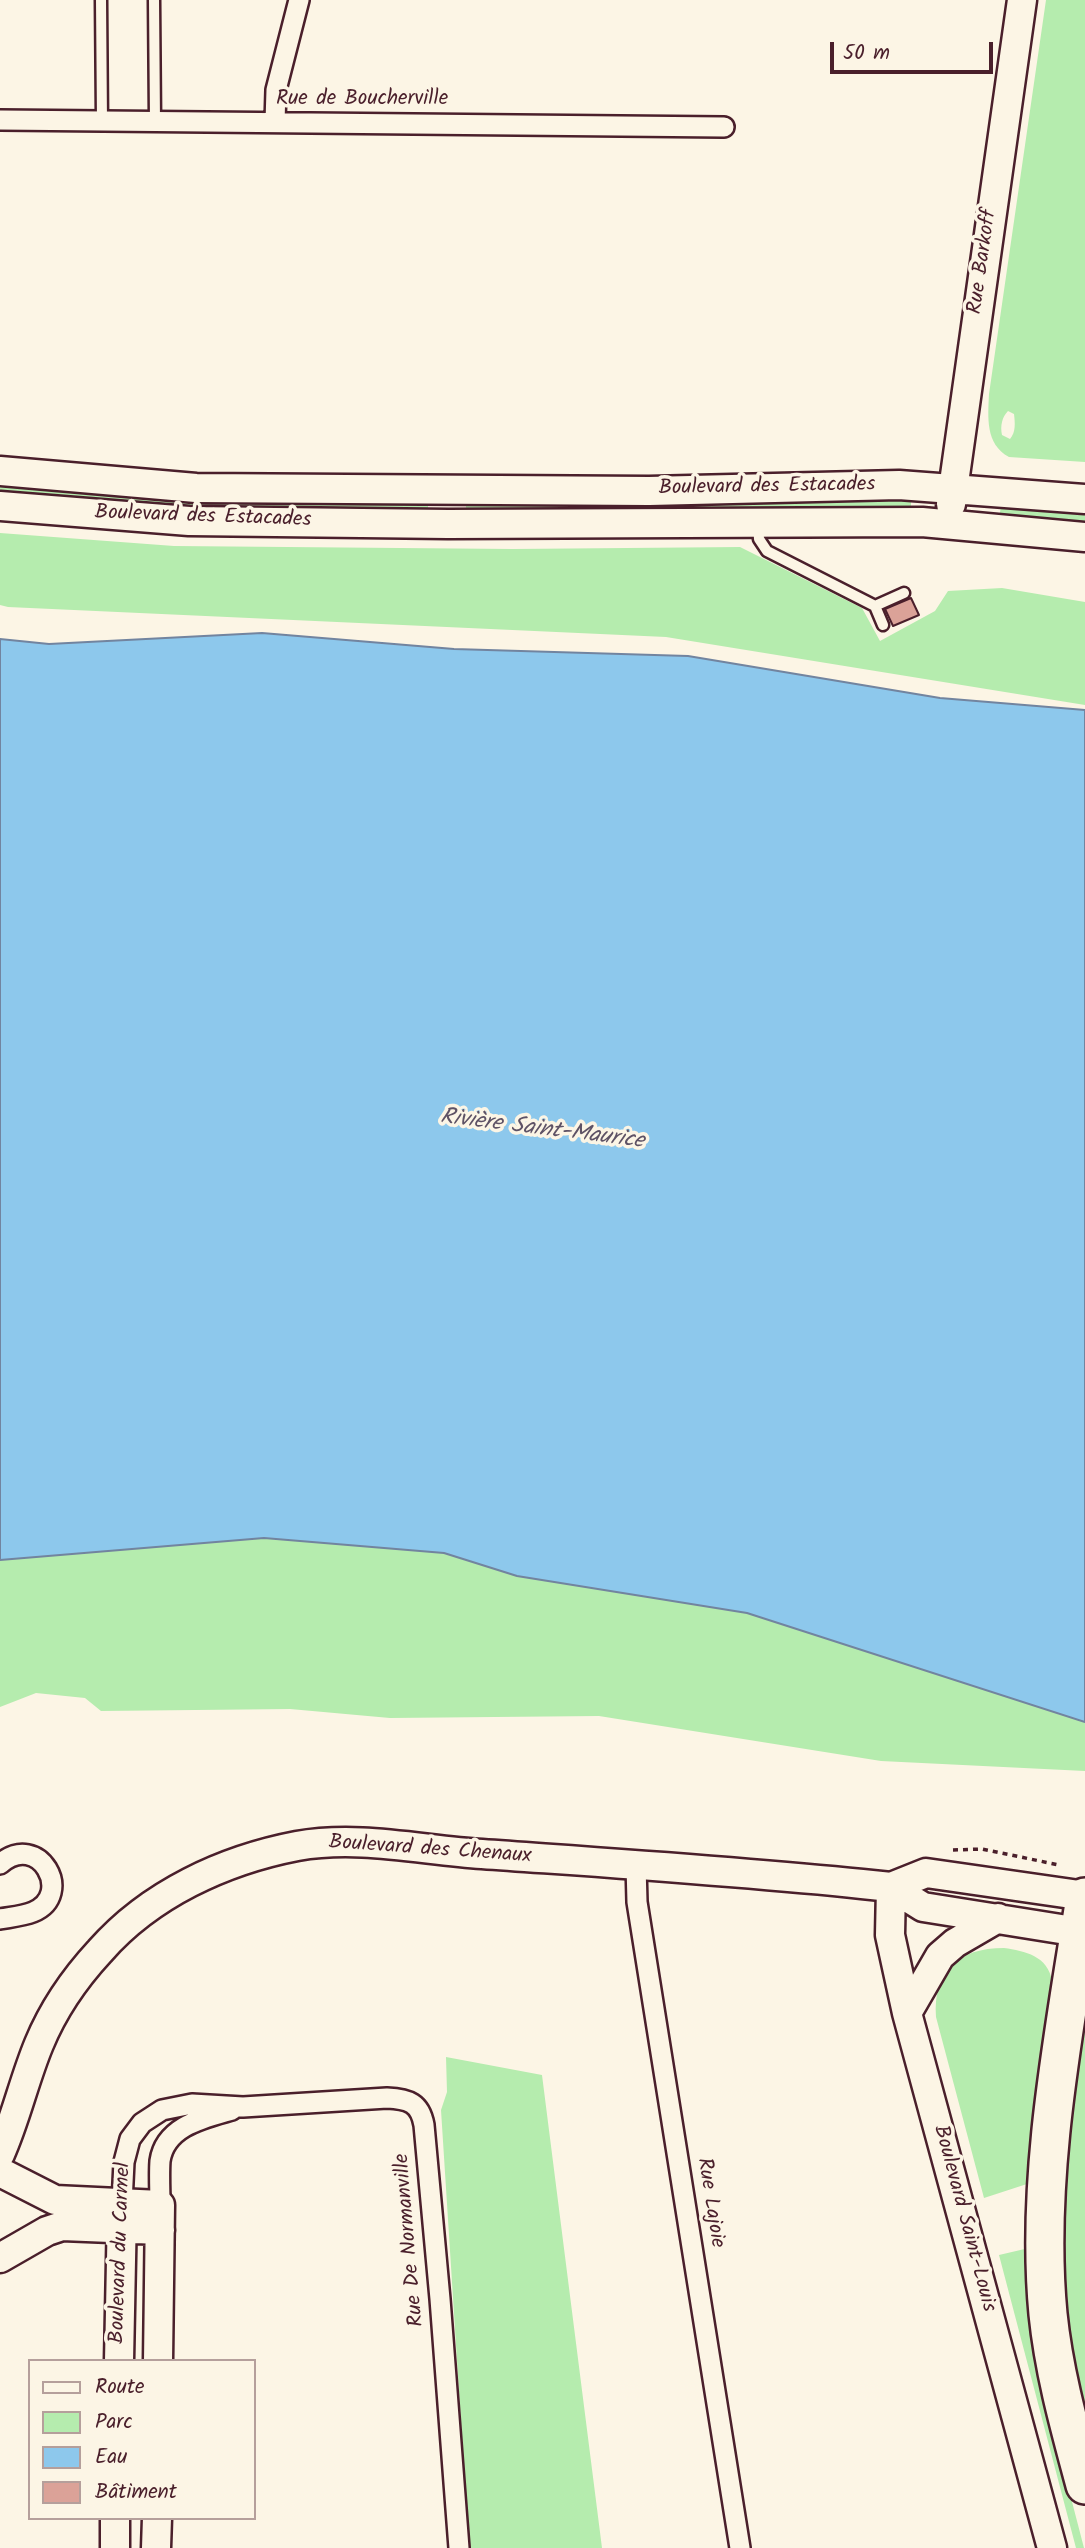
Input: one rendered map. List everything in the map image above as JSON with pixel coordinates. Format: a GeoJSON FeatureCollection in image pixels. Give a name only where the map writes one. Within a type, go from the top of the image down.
{"type":"FeatureCollection","features":[{"type":"Feature","properties":{"kind":"highway"},"geometry":{"type":"LineString","coordinates":[[1084,1914],[1051,2143],[1045,2245],[1053,2349],[1085,2485]]}},
{"type":"Feature","properties":{"kind":"street"},"geometry":{"type":"LineString","coordinates":[[275,122],[276,90],[299,0]]}},
{"type":"Feature","properties":{"kind":"street","name":"Rue Barkoff"},"geometry":{"type":"LineString","coordinates":[[949,525],[1022,0]]}},
{"type":"Feature","properties":{"kind":"street","name":"Rue de Boucherville"},"geometry":{"type":"LineString","coordinates":[[0,120],[724,127]]}},
{"type":"Feature","properties":{"kind":"street","name":"Boulevard des Estacades"},"geometry":{"type":"LineString","coordinates":[[0,471],[448,507],[758,523],[902,522],[1085,537]]}},
{"type":"Feature","properties":{"kind":"street","name":"Boulevard des Estacades"},"geometry":{"type":"LineString","coordinates":[[0,506],[189,521],[448,507],[649,491],[899,485],[1085,499]]}},
{"type":"Feature","properties":{"kind":"street","name":"Boulevard des Chenaux"},"geometry":{"type":"LineString","coordinates":[[0,2154],[44,2033],[81,1974],[115,1936],[142,1913],[207,1874],[227,1865],[297,1846],[376,1843],[460,1853],[891,1887],[926,1873],[1084,1914]]}},
{"type":"Feature","properties":{"kind":"street"},"geometry":{"type":"LineString","coordinates":[[0,1864],[16,1855],[35,1857],[46,1867],[52,1886],[48,1900],[36,1911],[0,1919]]}},
{"type":"Feature","properties":{"kind":"street","name":"Rue Lajoie"},"geometry":{"type":"LineString","coordinates":[[636,1865],[637,1902],[740,2548]]}},
{"type":"Feature","properties":{"kind":"street","name":"Boulevard des Chenaux"},"geometry":{"type":"LineString","coordinates":[[891,1887],[923,1907],[998,1918],[1084,1914]]}},
{"type":"Feature","properties":{"kind":"street","name":"Boulevard Saint-Louis"},"geometry":{"type":"LineString","coordinates":[[891,1887],[890,1936],[907,2013],[1052,2548]]}},
{"type":"Feature","properties":{"kind":"street"},"geometry":{"type":"LineString","coordinates":[[907,2013],[940,1956],[955,1943],[998,1918]]}},
{"type":"Feature","properties":{"kind":"street","name":"Rue De Normanville"},"geometry":{"type":"LineString","coordinates":[[154,2115],[170,2108],[192,2104],[243,2107],[387,2098],[408,2100],[419,2110],[424,2125],[439,2287],[459,2548]]}},
{"type":"Feature","properties":{"kind":"street","name":"Rue De Normanville"},"geometry":{"type":"LineString","coordinates":[[174,2135],[197,2120],[243,2107]]}},
{"type":"Feature","properties":{"kind":"street","name":"Boulevard du Carmel"},"geometry":{"type":"LineString","coordinates":[[119,2359],[126,2151],[136,2130],[154,2115]]}},
{"type":"Feature","properties":{"kind":"street","name":"Boulevard du Carmel"},"geometry":{"type":"LineString","coordinates":[[158,2359],[160,2161],[163,2149],[174,2135]]}},
{"type":"Feature","properties":{"kind":"street"},"geometry":{"type":"LineString","coordinates":[[0,2172],[55,2200],[122,2216],[160,2218]]}},
{"type":"Feature","properties":{"kind":"street"},"geometry":{"type":"LineString","coordinates":[[0,2258],[54,2228],[122,2216]]}},
{"type":"Feature","properties":{"kind":"street"},"geometry":{"type":"LineString","coordinates":[[115,2520],[115,2548]]}},
{"type":"Feature","properties":{"kind":"street"},"geometry":{"type":"LineString","coordinates":[[156,2548],[157,2520]]}},
{"type":"Feature","properties":{"kind":"lane"},"geometry":{"type":"LineString","coordinates":[[101,0],[102,121]]}},
{"type":"Feature","properties":{"kind":"lane"},"geometry":{"type":"LineString","coordinates":[[153,0],[155,121]]}},
{"type":"Feature","properties":{"kind":"lane"},"geometry":{"type":"LineString","coordinates":[[758,523],[759,539],[767,551],[874,606],[883,625]]}},
{"type":"Feature","properties":{"kind":"lane"},"geometry":{"type":"LineString","coordinates":[[874,606],[904,593]]}},
{"type":"Feature","properties":{"kind":"path"},"geometry":{"type":"LineString","coordinates":[[948,1852],[968,1848],[1062,1866]]}},
{"type":"Feature","properties":{"kind":"green space"},"geometry":{"type":"Polygon","coordinates":[[[1046,0],[1085,0],[1085,462],[1009,457],[1001,452],[990,429],[989,394],[1046,0]],[[1008,411],[1001,425],[1002,435],[1010,439],[1015,424],[1014,414],[1008,411]]]}},
{"type":"Feature","properties":{"kind":"green space"},"geometry":{"type":"Polygon","coordinates":[[[0,481],[428,500],[428,514],[175,511],[0,495],[0,481]]]}},
{"type":"Feature","properties":{"kind":"green space"},"geometry":{"type":"Polygon","coordinates":[[[911,498],[911,512],[466,513],[466,499],[911,498]]]}},
{"type":"Feature","properties":{"kind":"green space"},"geometry":{"type":"Polygon","coordinates":[[[1001,505],[1085,513],[1085,528],[999,520],[1001,505]]]}},
{"type":"Feature","properties":{"kind":"green space"},"geometry":{"type":"Polygon","coordinates":[[[0,533],[174,546],[513,549],[740,547],[862,608],[880,641],[935,611],[948,591],[1002,588],[1085,602],[1085,705],[666,637],[8,607],[0,605],[0,533]]]}},
{"type":"Feature","properties":{"kind":"green space"},"geometry":{"type":"Polygon","coordinates":[[[264,1538],[444,1553],[517,1576],[747,1613],[1085,1722],[1085,1771],[881,1761],[599,1716],[390,1718],[290,1709],[101,1711],[85,1698],[36,1693],[0,1707],[0,1560],[264,1538]]]}},
{"type":"Feature","properties":{"kind":"green space"},"geometry":{"type":"Polygon","coordinates":[[[1004,1948],[1041,1960],[1052,1981],[1056,1982],[1030,2183],[984,2198],[936,2017],[936,2001],[944,1975],[952,1965],[974,1952],[1004,1948]]]}},
{"type":"Feature","properties":{"kind":"green space"},"geometry":{"type":"Polygon","coordinates":[[[1085,1976],[1085,2443],[1059,2306],[1065,2137],[1085,1976]]]}},
{"type":"Feature","properties":{"kind":"green space"},"geometry":{"type":"Polygon","coordinates":[[[446,2057],[542,2075],[602,2548],[469,2548],[441,2110],[447,2092],[446,2057]]]}},
{"type":"Feature","properties":{"kind":"green space"},"geometry":{"type":"Polygon","coordinates":[[[1029,2248],[1056,2440],[1084,2548],[1076,2548],[999,2255],[1029,2248]]]}},
{"type":"Feature","properties":{"kind":"water","name":"Rivière Saint-Maurice"},"geometry":{"type":"Polygon","coordinates":[[[262,633],[454,649],[688,656],[940,698],[1085,710],[1085,1722],[747,1613],[517,1576],[444,1553],[264,1538],[0,1560],[0,639],[49,644],[262,633]]]}},
{"type":"Feature","properties":{"kind":"building"},"geometry":{"type":"Polygon","coordinates":[[[911,598],[919,615],[893,626],[885,609],[911,598]]]}}]}
